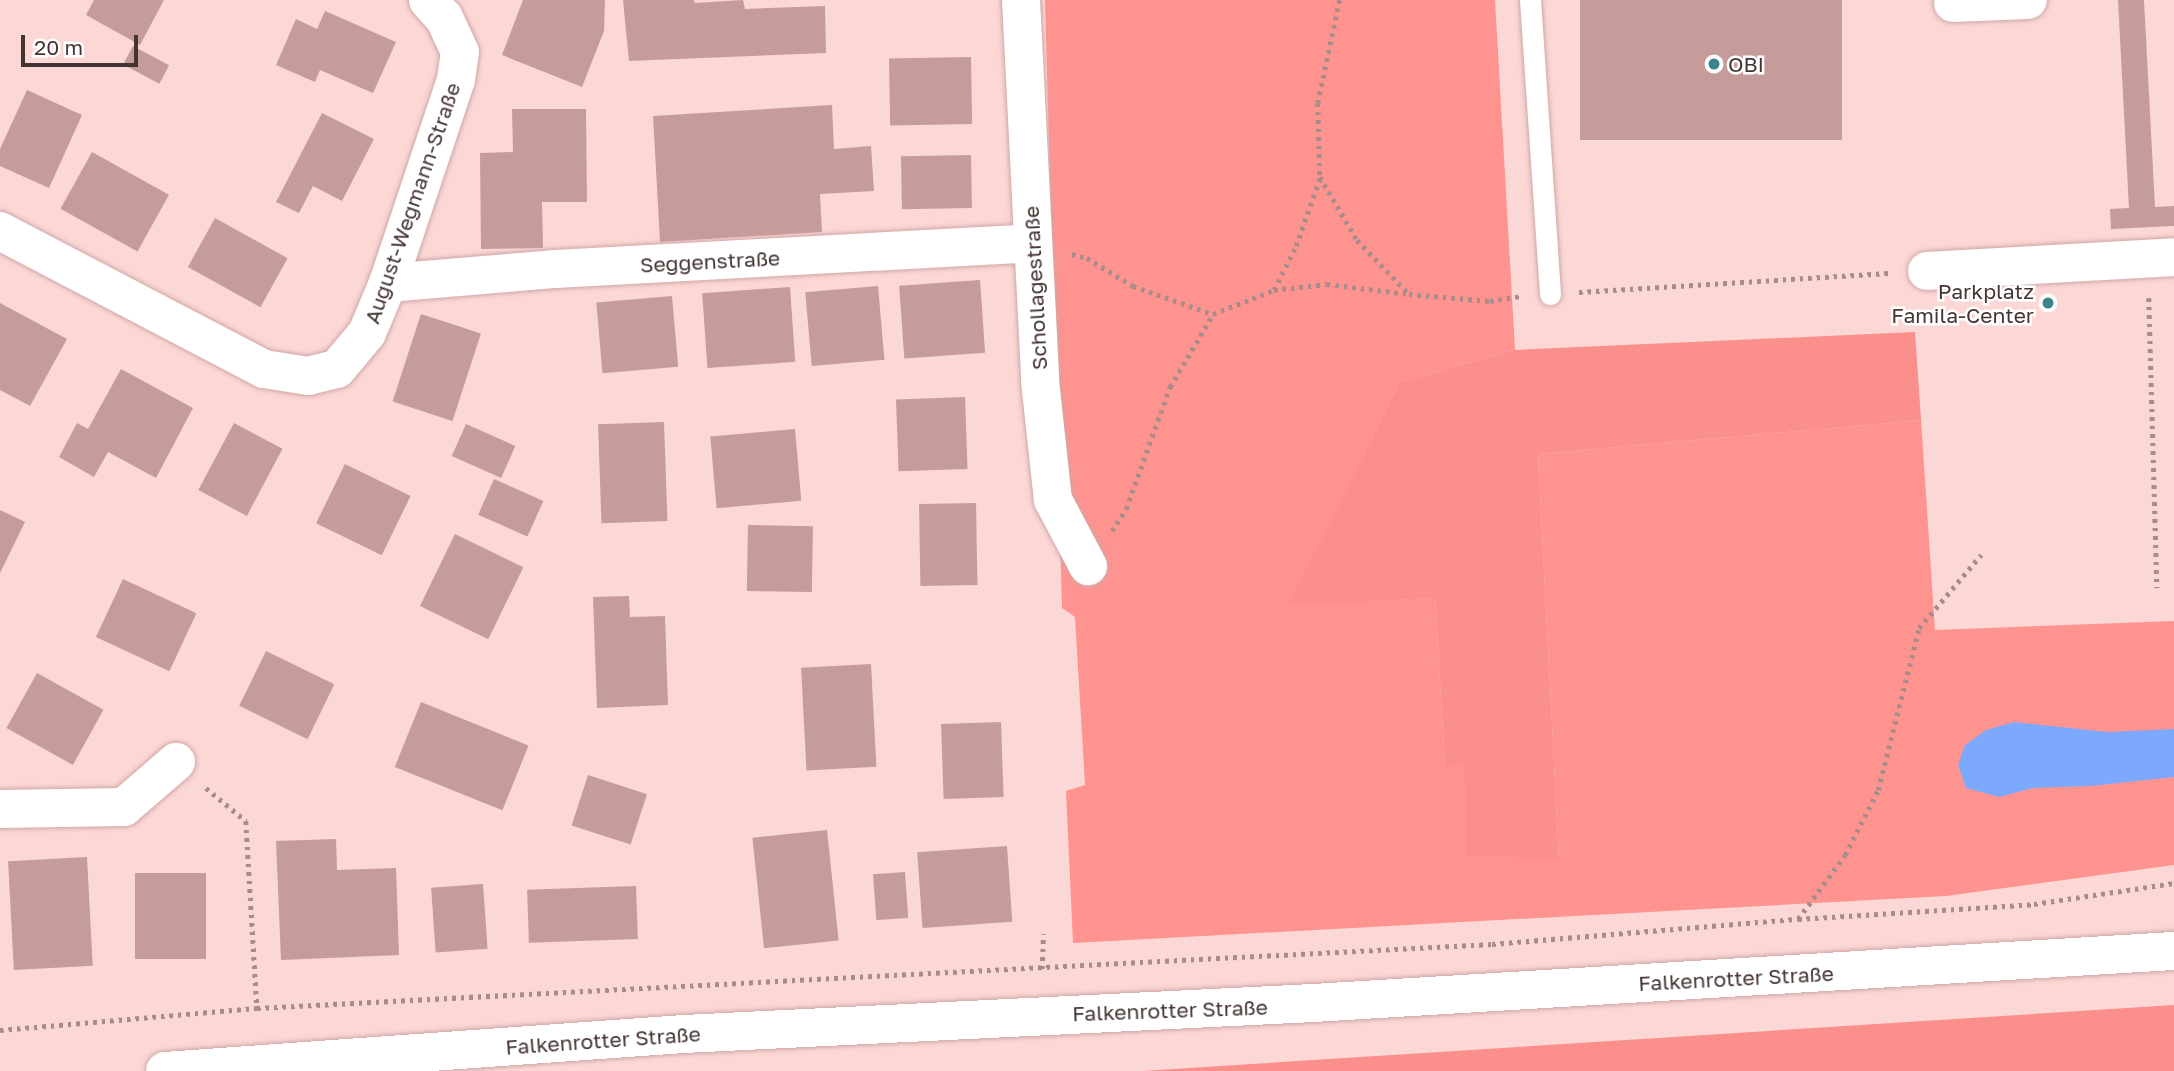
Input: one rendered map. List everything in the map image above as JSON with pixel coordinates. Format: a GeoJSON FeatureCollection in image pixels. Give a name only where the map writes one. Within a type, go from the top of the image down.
{"type":"FeatureCollection","features":[{"type":"Feature","properties":{"kind":"street","name":"August-Wegmann-Straße"},"geometry":{"type":"LineString","coordinates":[[0,231],[264,369],[308,376],[337,369],[367,333],[388,283],[456,80],[460,52],[444,18],[428,0]]}},
{"type":"Feature","properties":{"kind":"street","name":"Schollagestraße"},"geometry":{"type":"LineString","coordinates":[[1021,0],[1040,382],[1053,500],[1088,566]]}},
{"type":"Feature","properties":{"kind":"street"},"geometry":{"type":"LineString","coordinates":[[1953,3],[2028,0]]}},
{"type":"Feature","properties":{"kind":"street","name":"Seggenstraße"},"geometry":{"type":"LineString","coordinates":[[388,283],[556,269],[1032,243]]}},
{"type":"Feature","properties":{"kind":"street"},"geometry":{"type":"LineString","coordinates":[[1927,271],[2161,258]]}},
{"type":"Feature","properties":{"kind":"street"},"geometry":{"type":"LineString","coordinates":[[0,809],[124,807],[176,762]]}},
{"type":"Feature","properties":{"kind":"street","name":"Falkenrotter Straße"},"geometry":{"type":"LineString","coordinates":[[165,1071],[684,1034],[1313,1003],[2174,951]]}},
{"type":"Feature","properties":{"kind":"lane"},"geometry":{"type":"LineString","coordinates":[[1530,0],[1550,294]]}},
{"type":"Feature","properties":{"kind":"path"},"geometry":{"type":"LineString","coordinates":[[1274,290],[1296,246],[1320,177],[1318,103],[1340,0]]}},
{"type":"Feature","properties":{"kind":"path"},"geometry":{"type":"LineString","coordinates":[[1320,177],[1357,240],[1409,294]]}},
{"type":"Feature","properties":{"kind":"path"},"geometry":{"type":"LineString","coordinates":[[1032,243],[1087,258],[1133,286],[1213,314]]}},
{"type":"Feature","properties":{"kind":"path"},"geometry":{"type":"LineString","coordinates":[[2157,588],[2161,258]]}},
{"type":"Feature","properties":{"kind":"path"},"geometry":{"type":"LineString","coordinates":[[1088,566],[1126,509],[1170,387],[1213,314],[1274,290],[1327,284],[1490,300],[1927,271]]}},
{"type":"Feature","properties":{"kind":"path"},"geometry":{"type":"LineString","coordinates":[[1798,919],[1845,855],[1878,790],[1919,628],[1981,555]]}},
{"type":"Feature","properties":{"kind":"path"},"geometry":{"type":"LineString","coordinates":[[176,762],[246,821],[257,1008]]}},
{"type":"Feature","properties":{"kind":"path"},"geometry":{"type":"LineString","coordinates":[[0,1030],[257,1008],[1492,944],[1798,919],[2034,904],[2174,883]]}},
{"type":"Feature","properties":{"kind":"path"},"geometry":{"type":"LineString","coordinates":[[1042,969],[1043,933]]}},
{"type":"Feature","properties":{"kind":"shaded area"},"geometry":{"type":"Polygon","coordinates":[[[1045,0],[1495,0],[1515,350],[1400,382],[1289,604],[1435,598],[1445,765],[1465,765],[1559,859],[1538,454],[1921,420],[1935,630],[2174,621],[2174,865],[1946,896],[1073,943],[1066,791],[1085,785],[1075,617],[1062,608],[1045,0]]]}},
{"type":"Feature","properties":{"kind":"shaded area"},"geometry":{"type":"Polygon","coordinates":[[[1915,332],[1921,420],[1538,454],[1559,859],[1466,855],[1465,765],[1445,766],[1435,598],[1288,605],[1400,382],[1515,350],[1915,332]]]}},
{"type":"Feature","properties":{"kind":"shaded area"},"geometry":{"type":"Polygon","coordinates":[[[2174,1005],[2174,1071],[1143,1071],[2174,1005]]]}},
{"type":"Feature","properties":{"kind":"water"},"geometry":{"type":"Polygon","coordinates":[[[2014,722],[2108,732],[2174,729],[2174,777],[2091,786],[2033,788],[1999,797],[1966,788],[1958,765],[1965,745],[1986,730],[2014,722]]]}},
{"type":"Feature","properties":{"kind":"building"},"geometry":{"type":"Polygon","coordinates":[[[94,0],[164,0],[140,45],[86,15],[94,0]]]}},
{"type":"Feature","properties":{"kind":"building"},"geometry":{"type":"Polygon","coordinates":[[[523,0],[605,0],[604,31],[582,87],[502,55],[523,0]]]}},
{"type":"Feature","properties":{"kind":"building"},"geometry":{"type":"Polygon","coordinates":[[[623,0],[694,0],[695,3],[743,0],[745,9],[825,6],[826,53],[629,61],[623,0]]]}},
{"type":"Feature","properties":{"kind":"building","name":"OBI"},"geometry":{"type":"Polygon","coordinates":[[[1580,0],[1842,0],[1842,140],[1580,140],[1580,0]]]}},
{"type":"Feature","properties":{"kind":"building"},"geometry":{"type":"Polygon","coordinates":[[[2118,0],[2144,0],[2155,207],[2174,206],[2174,226],[2111,229],[2110,209],[2129,208],[2118,0]]]}},
{"type":"Feature","properties":{"kind":"building"},"geometry":{"type":"Polygon","coordinates":[[[325,11],[396,42],[373,93],[320,70],[315,82],[276,65],[296,19],[317,29],[325,11]]]}},
{"type":"Feature","properties":{"kind":"building"},"geometry":{"type":"Polygon","coordinates":[[[133,46],[169,65],[159,84],[123,65],[133,46]]]}},
{"type":"Feature","properties":{"kind":"building"},"geometry":{"type":"Polygon","coordinates":[[[971,57],[972,124],[890,125],[889,58],[971,57]]]}},
{"type":"Feature","properties":{"kind":"building"},"geometry":{"type":"Polygon","coordinates":[[[27,90],[82,115],[49,188],[0,166],[0,149],[27,90]]]}},
{"type":"Feature","properties":{"kind":"building"},"geometry":{"type":"Polygon","coordinates":[[[832,105],[834,149],[871,146],[874,191],[820,194],[822,232],[660,242],[653,116],[832,105]]]}},
{"type":"Feature","properties":{"kind":"building"},"geometry":{"type":"Polygon","coordinates":[[[512,109],[586,109],[587,202],[542,202],[543,248],[481,249],[480,153],[513,152],[512,109]]]}},
{"type":"Feature","properties":{"kind":"building"},"geometry":{"type":"Polygon","coordinates":[[[322,113],[374,139],[342,201],[313,186],[299,213],[276,202],[322,113]]]}},
{"type":"Feature","properties":{"kind":"building"},"geometry":{"type":"Polygon","coordinates":[[[92,152],[169,195],[137,252],[60,209],[92,152]]]}},
{"type":"Feature","properties":{"kind":"building"},"geometry":{"type":"Polygon","coordinates":[[[971,155],[972,208],[902,209],[901,156],[971,155]]]}},
{"type":"Feature","properties":{"kind":"building"},"geometry":{"type":"Polygon","coordinates":[[[215,218],[288,258],[260,307],[188,267],[215,218]]]}},
{"type":"Feature","properties":{"kind":"building"},"geometry":{"type":"Polygon","coordinates":[[[980,280],[985,353],[904,358],[899,286],[980,280]]]}},
{"type":"Feature","properties":{"kind":"building"},"geometry":{"type":"Polygon","coordinates":[[[878,286],[884,360],[812,366],[805,292],[878,286]]]}},
{"type":"Feature","properties":{"kind":"building"},"geometry":{"type":"Polygon","coordinates":[[[790,287],[795,362],[707,368],[702,293],[790,287]]]}},
{"type":"Feature","properties":{"kind":"building"},"geometry":{"type":"Polygon","coordinates":[[[672,296],[678,367],[602,373],[596,303],[672,296]]]}},
{"type":"Feature","properties":{"kind":"building"},"geometry":{"type":"Polygon","coordinates":[[[0,303],[67,339],[30,406],[0,390],[0,303]]]}},
{"type":"Feature","properties":{"kind":"building"},"geometry":{"type":"Polygon","coordinates":[[[421,314],[481,333],[452,421],[393,401],[421,314]]]}},
{"type":"Feature","properties":{"kind":"building"},"geometry":{"type":"Polygon","coordinates":[[[121,369],[193,408],[156,478],[108,452],[94,477],[59,457],[77,423],[88,429],[121,369]]]}},
{"type":"Feature","properties":{"kind":"building"},"geometry":{"type":"Polygon","coordinates":[[[965,397],[968,469],[899,471],[896,399],[965,397]]]}},
{"type":"Feature","properties":{"kind":"building"},"geometry":{"type":"Polygon","coordinates":[[[664,422],[667,521],[601,523],[598,424],[664,422]]]}},
{"type":"Feature","properties":{"kind":"building"},"geometry":{"type":"Polygon","coordinates":[[[234,423],[283,449],[247,516],[198,490],[234,423]]]}},
{"type":"Feature","properties":{"kind":"building"},"geometry":{"type":"Polygon","coordinates":[[[466,424],[515,446],[501,478],[452,456],[466,424]]]}},
{"type":"Feature","properties":{"kind":"building"},"geometry":{"type":"Polygon","coordinates":[[[795,429],[801,501],[717,508],[710,436],[795,429]]]}},
{"type":"Feature","properties":{"kind":"building"},"geometry":{"type":"Polygon","coordinates":[[[345,464],[411,496],[382,555],[316,523],[345,464]]]}},
{"type":"Feature","properties":{"kind":"building"},"geometry":{"type":"Polygon","coordinates":[[[494,479],[543,501],[527,537],[478,515],[494,479]]]}},
{"type":"Feature","properties":{"kind":"building"},"geometry":{"type":"Polygon","coordinates":[[[976,503],[977,585],[920,586],[919,504],[976,503]]]}},
{"type":"Feature","properties":{"kind":"building"},"geometry":{"type":"Polygon","coordinates":[[[0,510],[25,522],[0,573],[0,510]]]}},
{"type":"Feature","properties":{"kind":"building"},"geometry":{"type":"Polygon","coordinates":[[[748,525],[813,526],[812,592],[747,591],[748,525]]]}},
{"type":"Feature","properties":{"kind":"building"},"geometry":{"type":"Polygon","coordinates":[[[455,534],[523,567],[488,639],[420,606],[455,534]]]}},
{"type":"Feature","properties":{"kind":"building"},"geometry":{"type":"Polygon","coordinates":[[[123,579],[196,613],[169,671],[96,637],[123,579]]]}},
{"type":"Feature","properties":{"kind":"building"},"geometry":{"type":"Polygon","coordinates":[[[629,596],[630,617],[665,616],[668,705],[597,708],[593,597],[629,596]]]}},
{"type":"Feature","properties":{"kind":"building"},"geometry":{"type":"Polygon","coordinates":[[[266,651],[334,684],[308,739],[239,706],[266,651]]]}},
{"type":"Feature","properties":{"kind":"building"},"geometry":{"type":"Polygon","coordinates":[[[871,664],[876,767],[806,771],[801,668],[871,664]]]}},
{"type":"Feature","properties":{"kind":"building"},"geometry":{"type":"Polygon","coordinates":[[[37,673],[103,710],[73,765],[6,728],[37,673]]]}},
{"type":"Feature","properties":{"kind":"building"},"geometry":{"type":"Polygon","coordinates":[[[421,702],[529,745],[502,810],[395,767],[421,702]]]}},
{"type":"Feature","properties":{"kind":"building"},"geometry":{"type":"Polygon","coordinates":[[[1001,722],[1004,797],[944,799],[941,724],[1001,722]]]}},
{"type":"Feature","properties":{"kind":"building"},"geometry":{"type":"Polygon","coordinates":[[[588,775],[647,794],[631,845],[572,825],[588,775]]]}},
{"type":"Feature","properties":{"kind":"building"},"geometry":{"type":"Polygon","coordinates":[[[827,830],[839,940],[764,948],[752,838],[827,830]]]}},
{"type":"Feature","properties":{"kind":"building"},"geometry":{"type":"Polygon","coordinates":[[[336,839],[337,870],[396,868],[399,955],[281,960],[276,841],[336,839]]]}},
{"type":"Feature","properties":{"kind":"building"},"geometry":{"type":"Polygon","coordinates":[[[1007,846],[1012,922],[923,928],[917,852],[1007,846]]]}},
{"type":"Feature","properties":{"kind":"building"},"geometry":{"type":"Polygon","coordinates":[[[87,857],[93,966],[14,970],[8,861],[87,857]]]}},
{"type":"Feature","properties":{"kind":"building"},"geometry":{"type":"Polygon","coordinates":[[[905,872],[908,918],[876,920],[873,874],[905,872]]]}},
{"type":"Feature","properties":{"kind":"building"},"geometry":{"type":"Polygon","coordinates":[[[135,873],[206,873],[206,959],[135,959],[135,873]]]}},
{"type":"Feature","properties":{"kind":"building"},"geometry":{"type":"Polygon","coordinates":[[[483,884],[488,949],[436,952],[431,888],[483,884]]]}},
{"type":"Feature","properties":{"kind":"building"},"geometry":{"type":"Polygon","coordinates":[[[636,886],[638,939],[529,943],[527,890],[636,886]]]}},
{"type":"Feature","properties":{"kind":"place","name":"OBI"},"geometry":{"type":"Point","coordinates":[1714,64]}},
{"type":"Feature","properties":{"kind":"place","name":"Parkplatz Famila-Center"},"geometry":{"type":"Point","coordinates":[2048,303]}}]}
